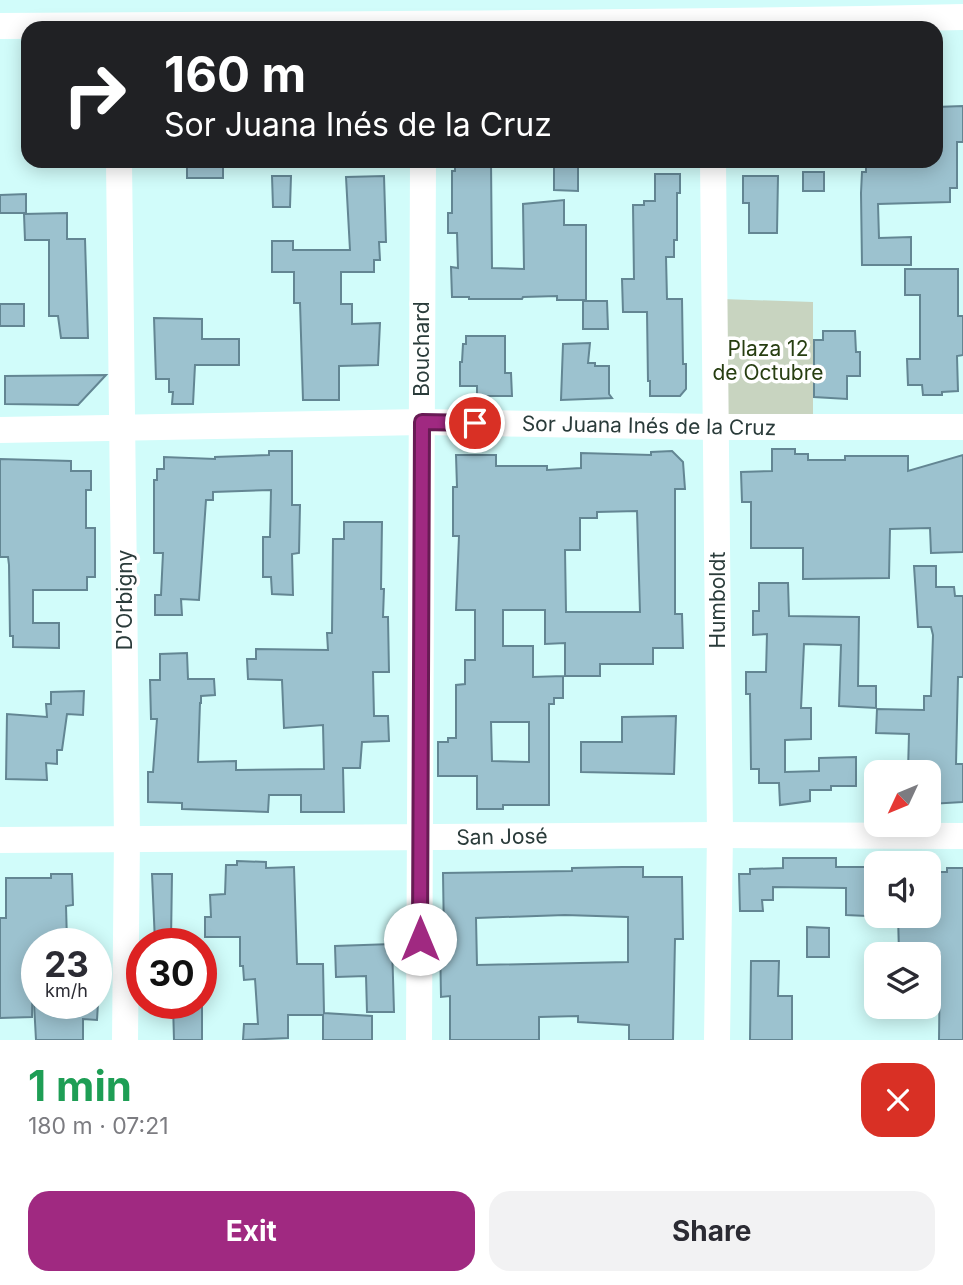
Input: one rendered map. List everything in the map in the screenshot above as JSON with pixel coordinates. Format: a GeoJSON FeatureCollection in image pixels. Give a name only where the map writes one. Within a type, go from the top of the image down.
{"type":"FeatureCollection","features":[{"type":"Feature","properties":{"kind":"street"},"geometry":{"type":"LineString","coordinates":[[837,21],[963,17]]}},
{"type":"Feature","properties":{"kind":"street"},"geometry":{"type":"LineString","coordinates":[[0,26],[21,26]]}},
{"type":"Feature","properties":{"kind":"street","name":"D'Orbigny"},"geometry":{"type":"LineString","coordinates":[[119,168],[127,838],[125,1040]]}},
{"type":"Feature","properties":{"kind":"street","name":"Bouchard"},"geometry":{"type":"LineString","coordinates":[[419,1040],[423,168]]}},
{"type":"Feature","properties":{"kind":"street","name":"Humboldt"},"geometry":{"type":"LineString","coordinates":[[713,168],[720,835],[717,1040]]}},
{"type":"Feature","properties":{"kind":"street","name":"Sor Juana Inés de la Cruz"},"geometry":{"type":"LineString","coordinates":[[0,430],[422,422],[716,427],[963,427]]}},
{"type":"Feature","properties":{"kind":"street","name":"San José"},"geometry":{"type":"LineString","coordinates":[[0,840],[963,836]]}},
{"type":"Feature","properties":{"kind":"green space","name":"Plaza 12 de Octubre"},"geometry":{"type":"Polygon","coordinates":[[[722,299],[813,302],[813,420],[725,419],[722,299]]]}},
{"type":"Feature","properties":{"kind":"building"},"geometry":{"type":"Polygon","coordinates":[[[963,106],[963,142],[957,142],[957,188],[950,188],[950,202],[878,204],[879,238],[911,237],[911,265],[862,265],[862,172],[866,172],[866,168],[943,168],[943,107],[963,106]]]}},
{"type":"Feature","properties":{"kind":"building"},"geometry":{"type":"Polygon","coordinates":[[[187,168],[223,168],[223,178],[187,178],[187,168]]]}},
{"type":"Feature","properties":{"kind":"building"},"geometry":{"type":"Polygon","coordinates":[[[455,168],[491,168],[492,268],[524,269],[523,204],[564,200],[564,225],[586,225],[586,300],[557,300],[557,296],[522,299],[452,297],[451,267],[458,268],[457,233],[448,233],[448,213],[452,213],[452,171],[455,171],[455,168]]]}},
{"type":"Feature","properties":{"kind":"building"},"geometry":{"type":"Polygon","coordinates":[[[554,168],[578,168],[578,191],[554,190],[554,168]]]}},
{"type":"Feature","properties":{"kind":"building"},"geometry":{"type":"Polygon","coordinates":[[[803,172],[824,172],[824,191],[803,191],[803,172]]]}},
{"type":"Feature","properties":{"kind":"building"},"geometry":{"type":"Polygon","coordinates":[[[655,174],[680,174],[680,193],[677,193],[677,240],[674,240],[674,257],[666,257],[667,299],[682,299],[686,389],[680,396],[650,396],[647,312],[623,312],[622,279],[634,279],[633,205],[655,201],[655,174]]]}},
{"type":"Feature","properties":{"kind":"building"},"geometry":{"type":"Polygon","coordinates":[[[272,176],[291,176],[290,207],[273,207],[272,176]]]}},
{"type":"Feature","properties":{"kind":"building"},"geometry":{"type":"Polygon","coordinates":[[[384,176],[386,242],[379,242],[380,260],[374,260],[374,272],[341,272],[341,304],[352,304],[352,324],[380,323],[378,365],[339,366],[339,400],[303,400],[300,303],[294,303],[294,272],[272,272],[272,241],[293,241],[293,250],[350,250],[346,177],[384,176]]]}},
{"type":"Feature","properties":{"kind":"building"},"geometry":{"type":"Polygon","coordinates":[[[743,176],[778,176],[777,233],[749,233],[749,203],[743,203],[743,176]]]}},
{"type":"Feature","properties":{"kind":"building"},"geometry":{"type":"Polygon","coordinates":[[[26,194],[26,213],[0,213],[0,195],[26,194]]]}},
{"type":"Feature","properties":{"kind":"building"},"geometry":{"type":"Polygon","coordinates":[[[67,213],[67,239],[85,239],[88,338],[61,338],[58,316],[49,316],[49,240],[25,240],[24,214],[67,213]]]}},
{"type":"Feature","properties":{"kind":"building"},"geometry":{"type":"Polygon","coordinates":[[[905,269],[958,269],[958,316],[963,316],[963,355],[957,356],[958,391],[942,392],[942,395],[923,395],[922,385],[908,385],[907,359],[920,359],[920,295],[905,295],[905,269]]]}},
{"type":"Feature","properties":{"kind":"building"},"geometry":{"type":"Polygon","coordinates":[[[583,301],[607,301],[608,329],[583,329],[583,301]]]}},
{"type":"Feature","properties":{"kind":"building"},"geometry":{"type":"Polygon","coordinates":[[[0,304],[24,304],[24,326],[0,326],[0,304]]]}},
{"type":"Feature","properties":{"kind":"building"},"geometry":{"type":"Polygon","coordinates":[[[154,318],[202,319],[202,339],[239,339],[239,365],[195,365],[193,404],[172,404],[173,392],[169,392],[169,379],[156,379],[154,318]]]}},
{"type":"Feature","properties":{"kind":"building"},"geometry":{"type":"Polygon","coordinates":[[[823,331],[855,331],[856,352],[860,352],[860,376],[847,376],[847,399],[814,397],[814,340],[823,340],[823,331]]]}},
{"type":"Feature","properties":{"kind":"building"},"geometry":{"type":"Polygon","coordinates":[[[466,336],[505,336],[505,373],[511,373],[512,396],[477,396],[477,386],[460,386],[460,362],[466,336]]]}},
{"type":"Feature","properties":{"kind":"building"},"geometry":{"type":"Polygon","coordinates":[[[590,343],[588,363],[609,366],[609,394],[612,398],[561,400],[563,344],[590,343]]]}},
{"type":"Feature","properties":{"kind":"building"},"geometry":{"type":"Polygon","coordinates":[[[106,375],[78,405],[5,404],[5,376],[106,375]]]}},
{"type":"Feature","properties":{"kind":"building"},"geometry":{"type":"Polygon","coordinates":[[[772,449],[795,449],[795,454],[808,454],[808,460],[845,460],[845,456],[908,456],[908,471],[963,455],[963,552],[931,553],[930,528],[890,529],[889,578],[803,579],[803,548],[751,548],[751,502],[742,502],[741,472],[772,471],[772,449]]]}},
{"type":"Feature","properties":{"kind":"building"},"geometry":{"type":"Polygon","coordinates":[[[269,451],[292,451],[292,505],[300,505],[299,553],[292,554],[293,595],[272,594],[271,577],[263,577],[263,537],[270,537],[271,490],[213,492],[213,500],[206,500],[199,600],[181,599],[182,615],[155,615],[155,595],[161,595],[163,553],[154,553],[154,480],[157,480],[157,469],[164,469],[164,457],[215,459],[269,455],[269,451]]]}},
{"type":"Feature","properties":{"kind":"building"},"geometry":{"type":"Polygon","coordinates":[[[672,451],[683,462],[685,489],[675,489],[675,614],[682,614],[683,648],[653,648],[653,664],[600,664],[600,676],[565,676],[565,643],[545,644],[545,610],[503,610],[503,646],[533,646],[533,677],[563,676],[563,698],[554,698],[554,704],[549,704],[549,805],[503,805],[503,809],[477,809],[477,776],[438,776],[438,742],[448,742],[448,738],[456,738],[456,685],[465,684],[465,660],[475,660],[475,610],[456,610],[459,536],[453,536],[453,487],[457,487],[456,455],[496,455],[496,466],[547,466],[547,470],[581,468],[581,453],[651,455],[651,452],[672,451]],[[637,511],[597,512],[597,518],[580,518],[580,550],[565,550],[566,612],[640,612],[637,511]],[[491,722],[492,761],[529,762],[529,722],[491,722]]]}},
{"type":"Feature","properties":{"kind":"building"},"geometry":{"type":"Polygon","coordinates":[[[0,459],[71,461],[71,471],[91,471],[91,490],[86,490],[86,528],[95,528],[95,577],[87,577],[87,590],[33,590],[33,623],[59,623],[59,648],[13,647],[13,636],[10,636],[8,557],[0,557],[0,459]]]}},
{"type":"Feature","properties":{"kind":"building"},"geometry":{"type":"Polygon","coordinates":[[[344,522],[382,522],[381,589],[384,589],[383,617],[388,617],[389,672],[373,672],[374,716],[388,716],[389,741],[362,742],[360,768],[343,768],[344,812],[301,812],[301,795],[269,795],[268,812],[182,809],[182,803],[148,802],[148,772],[153,772],[157,719],[151,719],[150,680],[160,680],[160,654],[187,653],[188,679],[214,679],[215,695],[201,696],[198,762],[236,761],[236,770],[324,769],[323,725],[284,728],[282,680],[248,679],[247,659],[256,659],[256,649],[328,650],[327,633],[332,633],[333,539],[344,539],[344,522]]]}},
{"type":"Feature","properties":{"kind":"building"},"geometry":{"type":"Polygon","coordinates":[[[914,566],[936,566],[936,587],[954,587],[955,596],[963,596],[963,677],[958,677],[956,764],[963,764],[963,802],[942,803],[942,760],[908,760],[909,734],[876,733],[877,709],[924,710],[924,696],[931,696],[933,635],[931,627],[918,627],[914,566]]]}},
{"type":"Feature","properties":{"kind":"building"},"geometry":{"type":"Polygon","coordinates":[[[759,583],[788,583],[789,616],[859,617],[858,686],[876,686],[876,708],[839,706],[841,645],[804,644],[801,708],[811,708],[811,739],[785,740],[785,772],[819,771],[819,758],[856,757],[856,786],[831,786],[831,790],[810,790],[810,801],[780,805],[779,783],[759,783],[759,769],[751,769],[750,694],[746,694],[746,672],[766,672],[767,634],[753,635],[753,611],[759,611],[759,583]]]}},
{"type":"Feature","properties":{"kind":"building"},"geometry":{"type":"Polygon","coordinates":[[[84,691],[83,715],[67,714],[62,750],[57,750],[57,764],[46,763],[47,780],[6,779],[7,714],[47,717],[46,704],[51,704],[51,692],[84,691]]]}},
{"type":"Feature","properties":{"kind":"building"},"geometry":{"type":"Polygon","coordinates":[[[676,716],[674,774],[581,772],[581,742],[622,742],[622,717],[676,716]]]}},
{"type":"Feature","properties":{"kind":"building"},"geometry":{"type":"Polygon","coordinates":[[[783,858],[836,858],[836,867],[864,867],[864,916],[846,915],[846,888],[773,887],[773,900],[762,900],[763,911],[740,911],[739,874],[750,874],[750,869],[783,868],[783,858]]]}},
{"type":"Feature","properties":{"kind":"building"},"geometry":{"type":"Polygon","coordinates":[[[237,861],[266,862],[266,868],[294,867],[297,964],[323,964],[324,1013],[372,1016],[372,1040],[323,1040],[323,1015],[288,1015],[288,1038],[243,1040],[244,1024],[258,1024],[255,979],[244,980],[243,966],[240,966],[240,937],[217,937],[217,928],[205,928],[205,917],[211,917],[210,895],[225,894],[226,865],[237,865],[237,861]]]}},
{"type":"Feature","properties":{"kind":"building"},"geometry":{"type":"Polygon","coordinates":[[[643,867],[643,877],[682,877],[683,939],[675,939],[673,1040],[629,1040],[629,1025],[578,1022],[578,1016],[539,1017],[539,1040],[450,1040],[450,996],[441,997],[443,873],[572,871],[572,868],[643,867]],[[565,915],[476,918],[477,965],[628,962],[628,917],[565,915]]]}},
{"type":"Feature","properties":{"kind":"building"},"geometry":{"type":"Polygon","coordinates":[[[947,868],[963,868],[963,1040],[939,1040],[941,942],[899,942],[898,928],[941,928],[941,872],[947,872],[947,868]]]}},
{"type":"Feature","properties":{"kind":"building"},"geometry":{"type":"Polygon","coordinates":[[[51,874],[72,874],[73,905],[66,906],[67,928],[21,928],[21,1017],[0,1018],[0,918],[6,918],[6,878],[51,878],[51,874]]]}},
{"type":"Feature","properties":{"kind":"building"},"geometry":{"type":"Polygon","coordinates":[[[152,874],[172,874],[171,928],[154,928],[152,874]]]}},
{"type":"Feature","properties":{"kind":"building"},"geometry":{"type":"Polygon","coordinates":[[[807,927],[829,928],[829,957],[807,957],[807,927]]]}},
{"type":"Feature","properties":{"kind":"building"},"geometry":{"type":"Polygon","coordinates":[[[392,944],[394,1012],[367,1012],[366,976],[336,977],[335,946],[392,944]]]}},
{"type":"Feature","properties":{"kind":"building"},"geometry":{"type":"Polygon","coordinates":[[[751,961],[779,961],[778,996],[792,996],[792,1040],[750,1040],[751,961]]]}},
{"type":"Feature","properties":{"kind":"building"},"geometry":{"type":"Polygon","coordinates":[[[35,1019],[83,1019],[83,1040],[36,1040],[35,1019]]]}},
{"type":"Feature","properties":{"kind":"building"},"geometry":{"type":"Polygon","coordinates":[[[173,1019],[202,1019],[202,1040],[174,1040],[173,1019]]]}},
{"type":"Feature","properties":{"kind":"route"},"geometry":{"type":"LineString","coordinates":[[420,939],[422,422],[475,423]]}}]}
